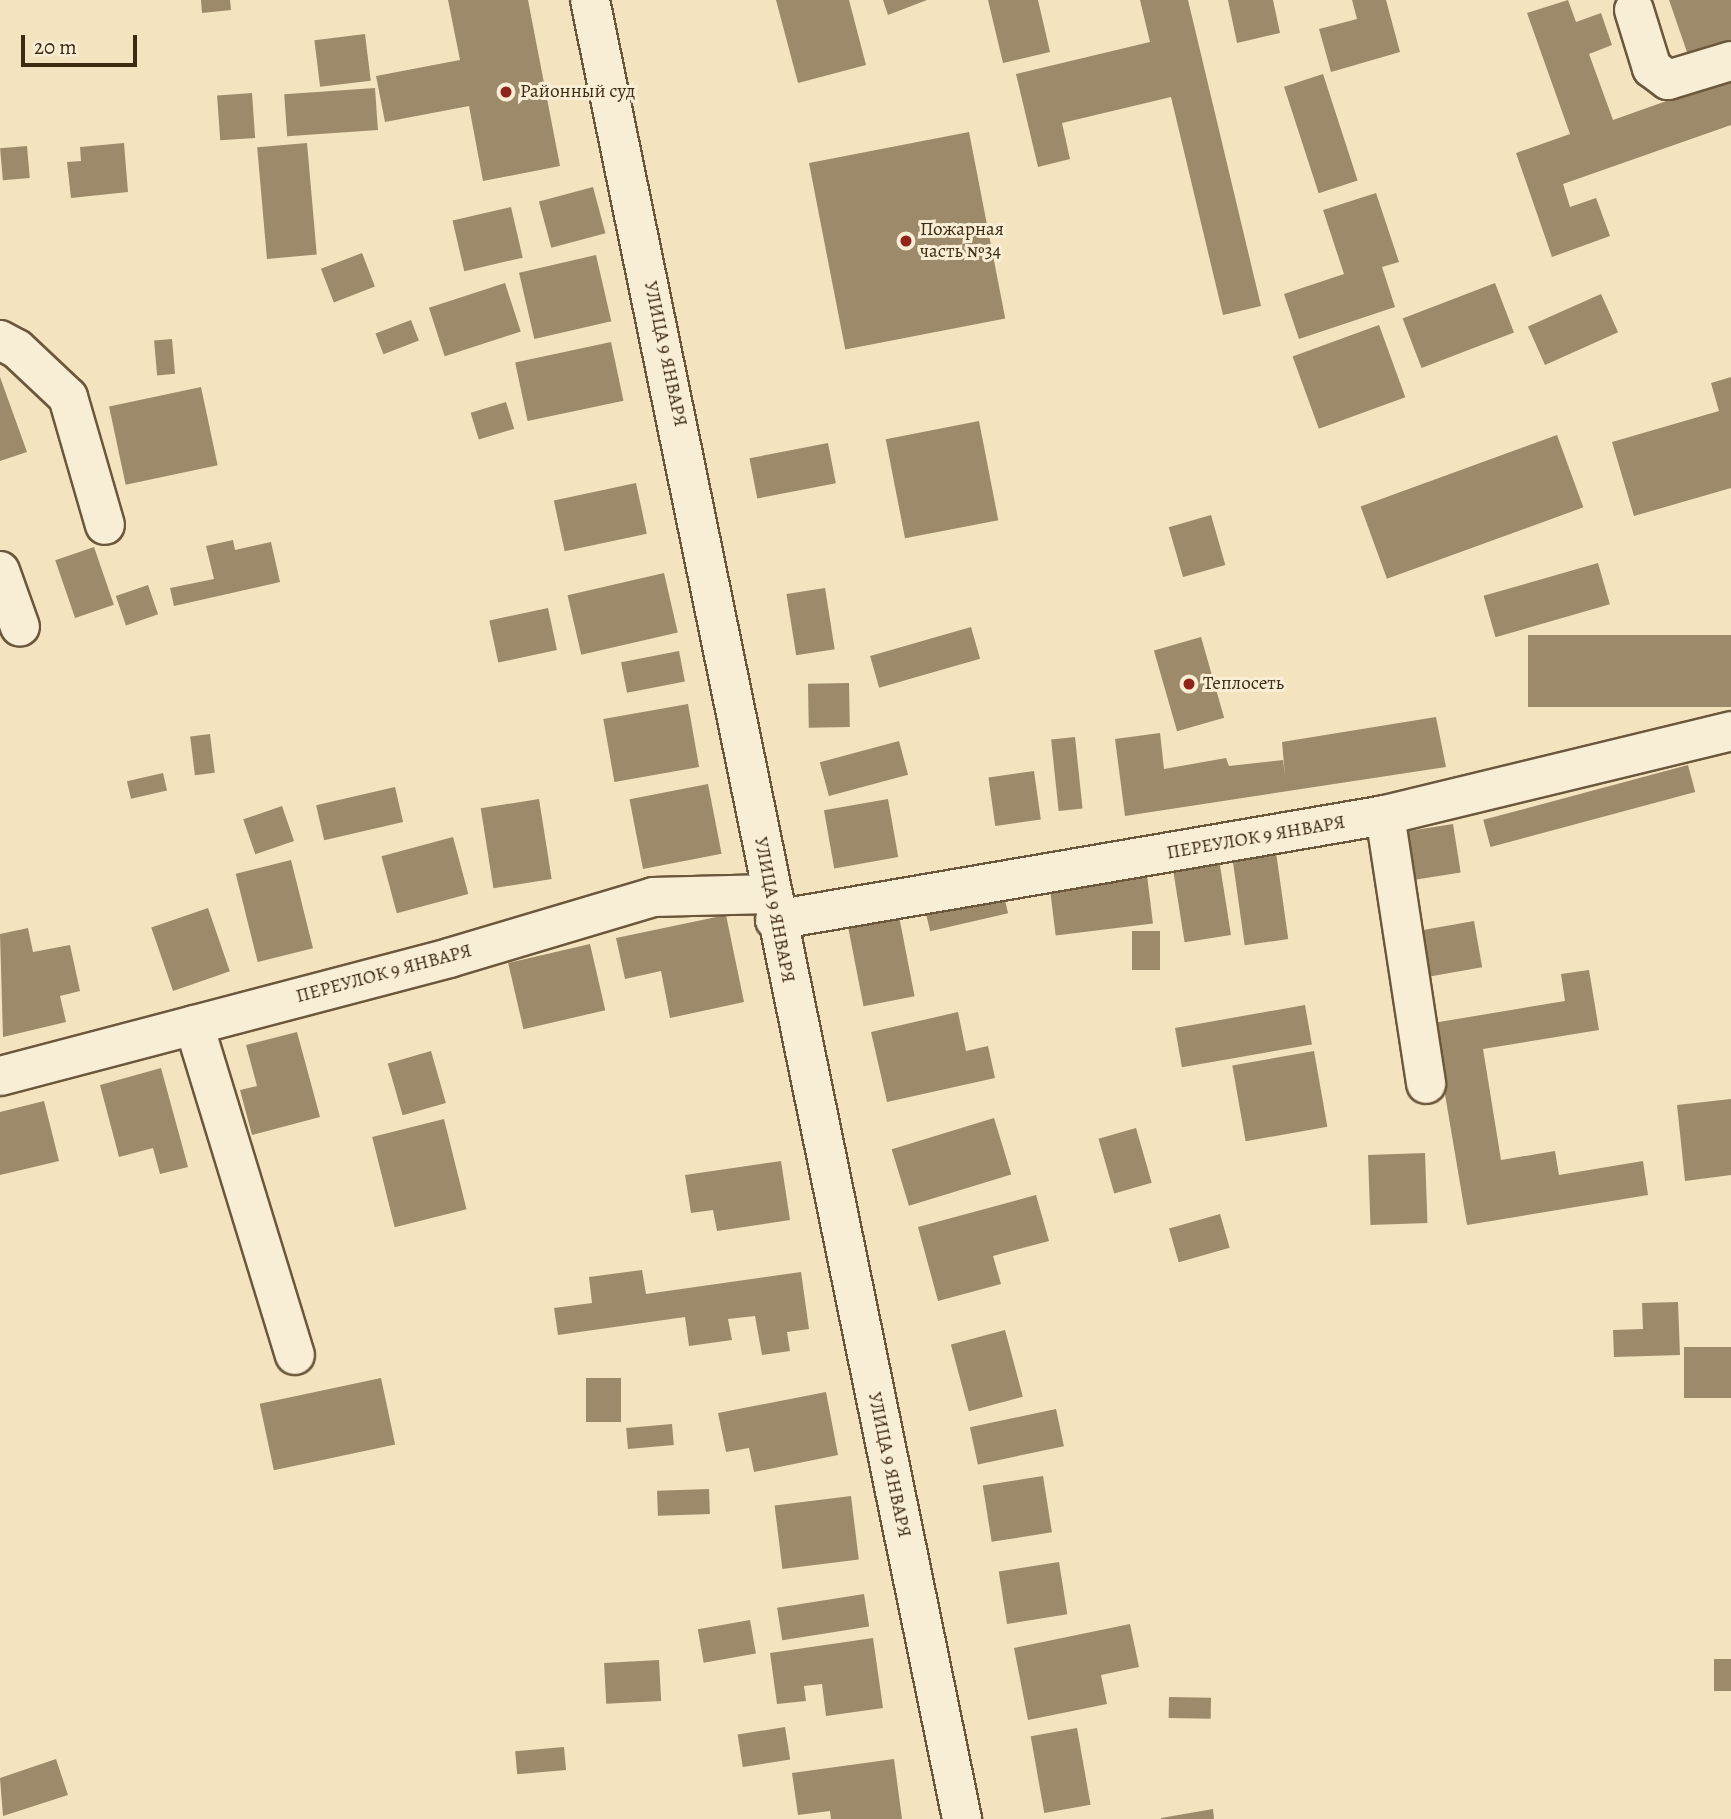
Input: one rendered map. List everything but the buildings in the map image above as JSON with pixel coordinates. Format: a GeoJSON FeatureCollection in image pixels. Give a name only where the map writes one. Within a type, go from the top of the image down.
{"type":"FeatureCollection","features":[{"type":"Feature","properties":{"kind":"street","name":"УЛИЦА 9 ЯНВАРЯ"},"geometry":{"type":"LineString","coordinates":[[590,0],[680,427],[773,907],[962,1819]]}},
{"type":"Feature","properties":{"kind":"street"},"geometry":{"type":"LineString","coordinates":[[1634,10],[1652,68],[1668,80],[1731,61]]}},
{"type":"Feature","properties":{"kind":"street"},"geometry":{"type":"LineString","coordinates":[[0,340],[17,349],[68,397],[105,525]]}},
{"type":"Feature","properties":{"kind":"street"},"geometry":{"type":"LineString","coordinates":[[0,571],[20,627]]}},
{"type":"Feature","properties":{"kind":"street","name":"ПЕРЕУЛОК 9 ЯНВАРЯ"},"geometry":{"type":"LineString","coordinates":[[0,1076],[449,958],[653,897],[773,907],[1385,816],[1731,731]]}},
{"type":"Feature","properties":{"kind":"street"},"geometry":{"type":"LineString","coordinates":[[1385,816],[1426,1084]]}},
{"type":"Feature","properties":{"kind":"street"},"geometry":{"type":"LineString","coordinates":[[194,1025],[295,1354]]}},
{"type":"Feature","properties":{"kind":"place","name":"Районный суд"},"geometry":{"type":"Point","coordinates":[506,92]}},
{"type":"Feature","properties":{"kind":"place","name":"Пожарная часть №34"},"geometry":{"type":"Point","coordinates":[906,241]}},
{"type":"Feature","properties":{"kind":"place","name":"Теплосеть"},"geometry":{"type":"Point","coordinates":[1189,684]}}]}
